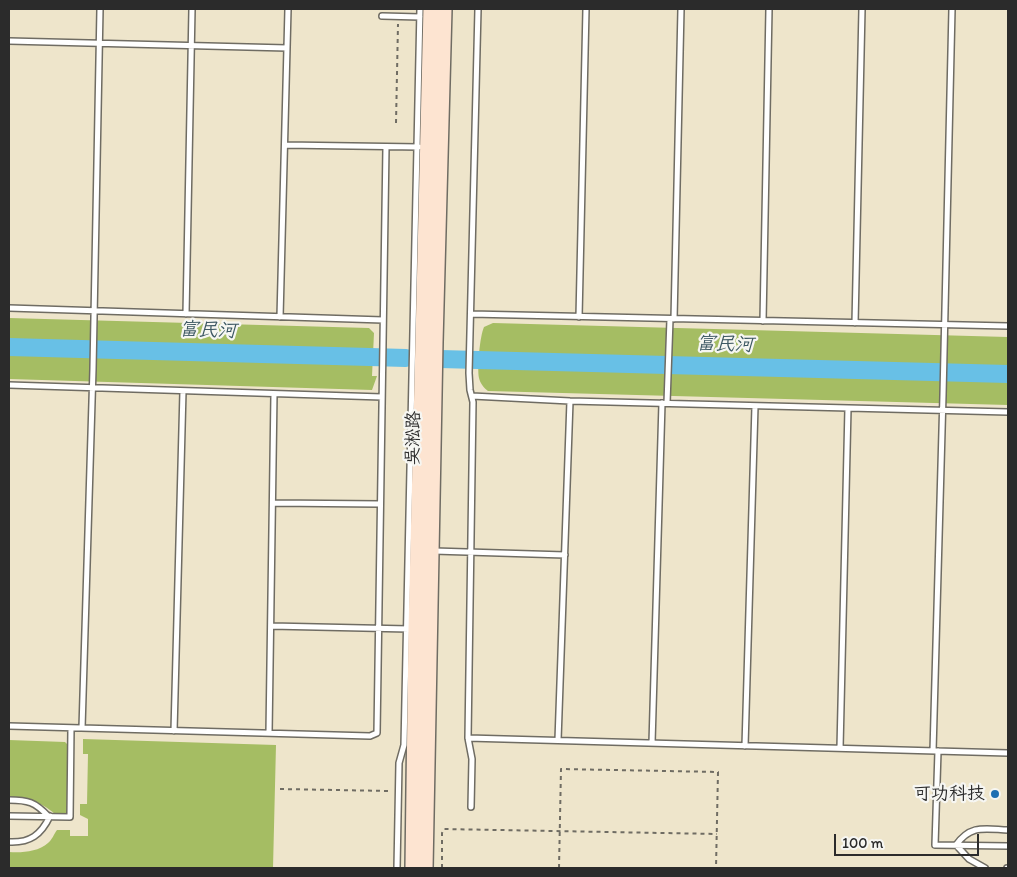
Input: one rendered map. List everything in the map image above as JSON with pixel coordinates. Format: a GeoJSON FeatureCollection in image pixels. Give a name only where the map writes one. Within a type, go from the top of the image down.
{"type":"FeatureCollection","features":[{"type":"Feature","properties":{"kind":"main road","name":"吴淞路"},"geometry":{"type":"LineString","coordinates":[[412,868],[428,148],[444,9]]}},
{"type":"Feature","properties":{"kind":"main road","name":"吴淞路"},"geometry":{"type":"LineString","coordinates":[[425,868],[418,629],[431,550],[426,13]]}},
{"type":"Feature","properties":{"kind":"lane"},"geometry":{"type":"LineString","coordinates":[[82,728],[93,369],[100,9]]}},
{"type":"Feature","properties":{"kind":"lane"},"geometry":{"type":"LineString","coordinates":[[186,314],[192,9]]}},
{"type":"Feature","properties":{"kind":"lane"},"geometry":{"type":"LineString","coordinates":[[280,317],[288,9]]}},
{"type":"Feature","properties":{"kind":"lane"},"geometry":{"type":"LineString","coordinates":[[420,9],[426,13]]}},
{"type":"Feature","properties":{"kind":"lane"},"geometry":{"type":"LineString","coordinates":[[470,807],[472,760],[468,738],[473,402],[469,373],[478,9]]}},
{"type":"Feature","properties":{"kind":"lane"},"geometry":{"type":"LineString","coordinates":[[579,317],[586,9]]}},
{"type":"Feature","properties":{"kind":"lane"},"geometry":{"type":"LineString","coordinates":[[652,743],[665,403],[668,386],[672,319],[681,9]]}},
{"type":"Feature","properties":{"kind":"lane"},"geometry":{"type":"LineString","coordinates":[[764,321],[769,9]]}},
{"type":"Feature","properties":{"kind":"lane"},"geometry":{"type":"LineString","coordinates":[[855,323],[862,9]]}},
{"type":"Feature","properties":{"kind":"lane"},"geometry":{"type":"LineString","coordinates":[[952,9],[935,751],[935,845],[1008,846]]}},
{"type":"Feature","properties":{"kind":"lane"},"geometry":{"type":"LineString","coordinates":[[382,16],[399,17],[426,13]]}},
{"type":"Feature","properties":{"kind":"lane"},"geometry":{"type":"LineString","coordinates":[[9,40],[287,48]]}},
{"type":"Feature","properties":{"kind":"lane"},"geometry":{"type":"LineString","coordinates":[[284,145],[428,148]]}},
{"type":"Feature","properties":{"kind":"lane"},"geometry":{"type":"LineString","coordinates":[[9,726],[370,736],[377,733],[386,147]]}},
{"type":"Feature","properties":{"kind":"lane"},"geometry":{"type":"LineString","coordinates":[[9,308],[383,320]]}},
{"type":"Feature","properties":{"kind":"lane"},"geometry":{"type":"LineString","coordinates":[[470,314],[1008,326]]}},
{"type":"Feature","properties":{"kind":"lane"},"geometry":{"type":"LineString","coordinates":[[9,385],[382,397]]}},
{"type":"Feature","properties":{"kind":"lane"},"geometry":{"type":"LineString","coordinates":[[174,730],[183,391]]}},
{"type":"Feature","properties":{"kind":"lane"},"geometry":{"type":"LineString","coordinates":[[269,733],[274,394]]}},
{"type":"Feature","properties":{"kind":"lane"},"geometry":{"type":"LineString","coordinates":[[472,396],[570,401],[1008,412]]}},
{"type":"Feature","properties":{"kind":"lane"},"geometry":{"type":"LineString","coordinates":[[558,740],[570,401]]}},
{"type":"Feature","properties":{"kind":"lane"},"geometry":{"type":"LineString","coordinates":[[745,746],[755,406]]}},
{"type":"Feature","properties":{"kind":"lane"},"geometry":{"type":"LineString","coordinates":[[840,748],[848,408]]}},
{"type":"Feature","properties":{"kind":"lane"},"geometry":{"type":"LineString","coordinates":[[273,503],[380,504]]}},
{"type":"Feature","properties":{"kind":"lane"},"geometry":{"type":"LineString","coordinates":[[431,550],[565,555]]}},
{"type":"Feature","properties":{"kind":"lane"},"geometry":{"type":"LineString","coordinates":[[271,626],[418,629],[404,745],[399,763],[397,868]]}},
{"type":"Feature","properties":{"kind":"lane"},"geometry":{"type":"LineString","coordinates":[[9,816],[70,817],[71,728]]}},
{"type":"Feature","properties":{"kind":"lane"},"geometry":{"type":"LineString","coordinates":[[468,738],[1008,753]]}},
{"type":"Feature","properties":{"kind":"lane"},"geometry":{"type":"LineString","coordinates":[[9,800],[25,800],[49,816]]}},
{"type":"Feature","properties":{"kind":"lane"},"geometry":{"type":"LineString","coordinates":[[9,842],[17,843],[29,840],[39,834],[49,816]]}},
{"type":"Feature","properties":{"kind":"lane"},"geometry":{"type":"LineString","coordinates":[[956,845],[962,837],[971,831],[1008,830]]}},
{"type":"Feature","properties":{"kind":"lane"},"geometry":{"type":"LineString","coordinates":[[956,845],[969,859],[986,868]]}},
{"type":"Feature","properties":{"kind":"path"},"geometry":{"type":"LineString","coordinates":[[396,123],[399,17]]}},
{"type":"Feature","properties":{"kind":"path"},"geometry":{"type":"LineString","coordinates":[[559,868],[561,769],[718,772],[716,868]]}},
{"type":"Feature","properties":{"kind":"path"},"geometry":{"type":"LineString","coordinates":[[280,789],[399,791]]}},
{"type":"Feature","properties":{"kind":"path"},"geometry":{"type":"LineString","coordinates":[[442,868],[442,832],[444,829],[717,834]]}},
{"type":"Feature","properties":{"kind":"green space"},"geometry":{"type":"Polygon","coordinates":[[[9,318],[369,328],[374,333],[372,376],[377,376],[372,390],[9,379],[9,318]]]}},
{"type":"Feature","properties":{"kind":"green space"},"geometry":{"type":"Polygon","coordinates":[[[493,323],[1008,337],[1008,405],[488,391],[482,385],[478,373],[479,359],[484,327],[493,323]]]}},
{"type":"Feature","properties":{"kind":"green space"},"geometry":{"type":"Polygon","coordinates":[[[83,739],[276,745],[273,868],[9,868],[9,852],[24,852],[44,846],[57,830],[70,830],[70,836],[88,836],[88,819],[80,815],[80,804],[87,804],[88,754],[83,754],[83,739]]]}},
{"type":"Feature","properties":{"kind":"green space"},"geometry":{"type":"Polygon","coordinates":[[[9,740],[65,742],[67,744],[67,815],[55,814],[34,802],[9,799],[9,740]]]}},
{"type":"Feature","properties":{"kind":"waterway","name":"富民河"},"geometry":{"type":"LineString","coordinates":[[9,347],[406,358]]}},
{"type":"Feature","properties":{"kind":"waterway","name":"富民河"},"geometry":{"type":"LineString","coordinates":[[440,359],[1008,374]]}},
{"type":"Feature","properties":{"kind":"place","name":"可功科技"},"geometry":{"type":"Point","coordinates":[995,794]}}]}
